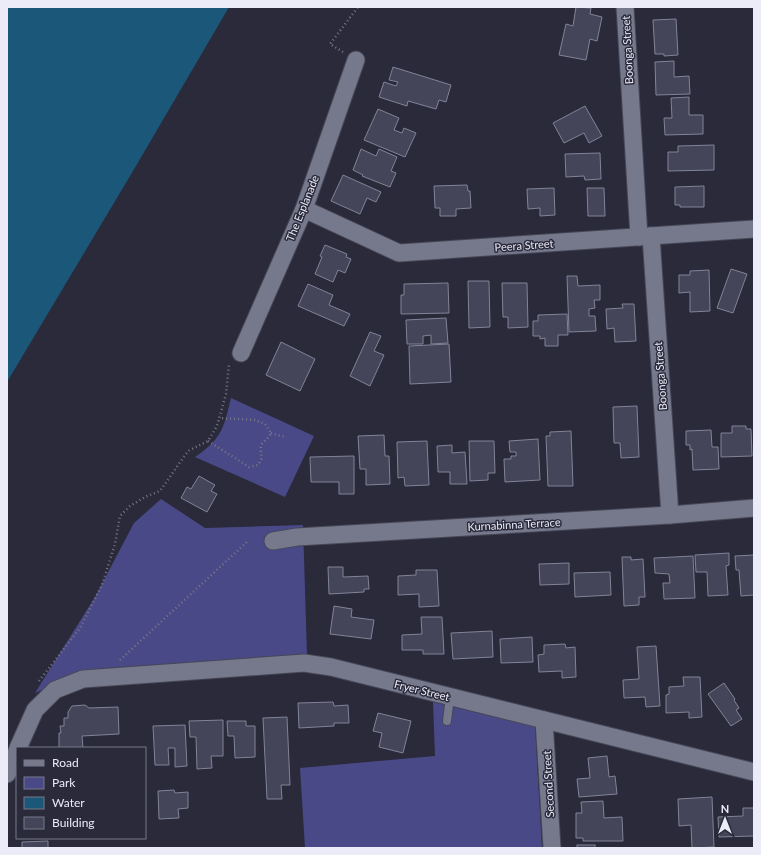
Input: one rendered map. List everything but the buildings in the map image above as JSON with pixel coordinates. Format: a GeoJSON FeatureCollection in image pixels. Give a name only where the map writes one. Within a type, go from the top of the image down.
{"type":"FeatureCollection","features":[{"type":"Feature","properties":{"kind":"street","name":"Boonga Street"},"geometry":{"type":"LineString","coordinates":[[625,7],[670,515]]}},
{"type":"Feature","properties":{"kind":"street","name":"The Esplanade"},"geometry":{"type":"LineString","coordinates":[[241,352],[304,209],[352,58]]}},
{"type":"Feature","properties":{"kind":"street","name":"Peera Street"},"geometry":{"type":"LineString","coordinates":[[304,209],[400,253],[754,230]]}},
{"type":"Feature","properties":{"kind":"street","name":"Kurnabinna Terrace"},"geometry":{"type":"LineString","coordinates":[[273,540],[297,536],[670,515],[754,508]]}},
{"type":"Feature","properties":{"kind":"street","name":"Fryer Street"},"geometry":{"type":"LineString","coordinates":[[18,747],[35,710],[54,690],[83,679],[304,663],[331,667],[754,772]]}},
{"type":"Feature","properties":{"kind":"street","name":"Second Street"},"geometry":{"type":"LineString","coordinates":[[544,720],[552,848]]}},
{"type":"Feature","properties":{"kind":"street"},"geometry":{"type":"LineString","coordinates":[[7,774],[16,753]]}},
{"type":"Feature","properties":{"kind":"lane"},"geometry":{"type":"LineString","coordinates":[[447,721],[450,697]]}},
{"type":"Feature","properties":{"kind":"path"},"geometry":{"type":"LineString","coordinates":[[352,58],[330,44],[358,7]]}},
{"type":"Feature","properties":{"kind":"path"},"geometry":{"type":"LineString","coordinates":[[219,418],[255,420],[265,424],[272,433],[284,437]]}},
{"type":"Feature","properties":{"kind":"path"},"geometry":{"type":"LineString","coordinates":[[208,441],[249,467],[258,465],[262,458],[260,449],[262,443],[270,437],[272,433]]}},
{"type":"Feature","properties":{"kind":"path"},"geometry":{"type":"LineString","coordinates":[[36,685],[80,628],[102,585],[115,544],[120,516],[130,506],[160,491],[179,464]]}},
{"type":"Feature","properties":{"kind":"path"},"geometry":{"type":"LineString","coordinates":[[117,663],[248,540]]}},
{"type":"Feature","properties":{"kind":"green space"},"geometry":{"type":"Polygon","coordinates":[[[231,398],[314,436],[285,497],[195,457],[211,444],[220,432],[224,425],[231,398]]]}},
{"type":"Feature","properties":{"kind":"green space"},"geometry":{"type":"Polygon","coordinates":[[[161,499],[205,528],[303,525],[307,656],[83,672],[35,693],[95,597],[134,523],[161,499]]]}},
{"type":"Feature","properties":{"kind":"green space"},"geometry":{"type":"Polygon","coordinates":[[[433,702],[535,726],[542,848],[305,848],[300,768],[435,756],[433,702]]]}},
{"type":"Feature","properties":{"kind":"water"},"geometry":{"type":"Polygon","coordinates":[[[7,7],[229,7],[7,382],[7,7]]]}}]}
